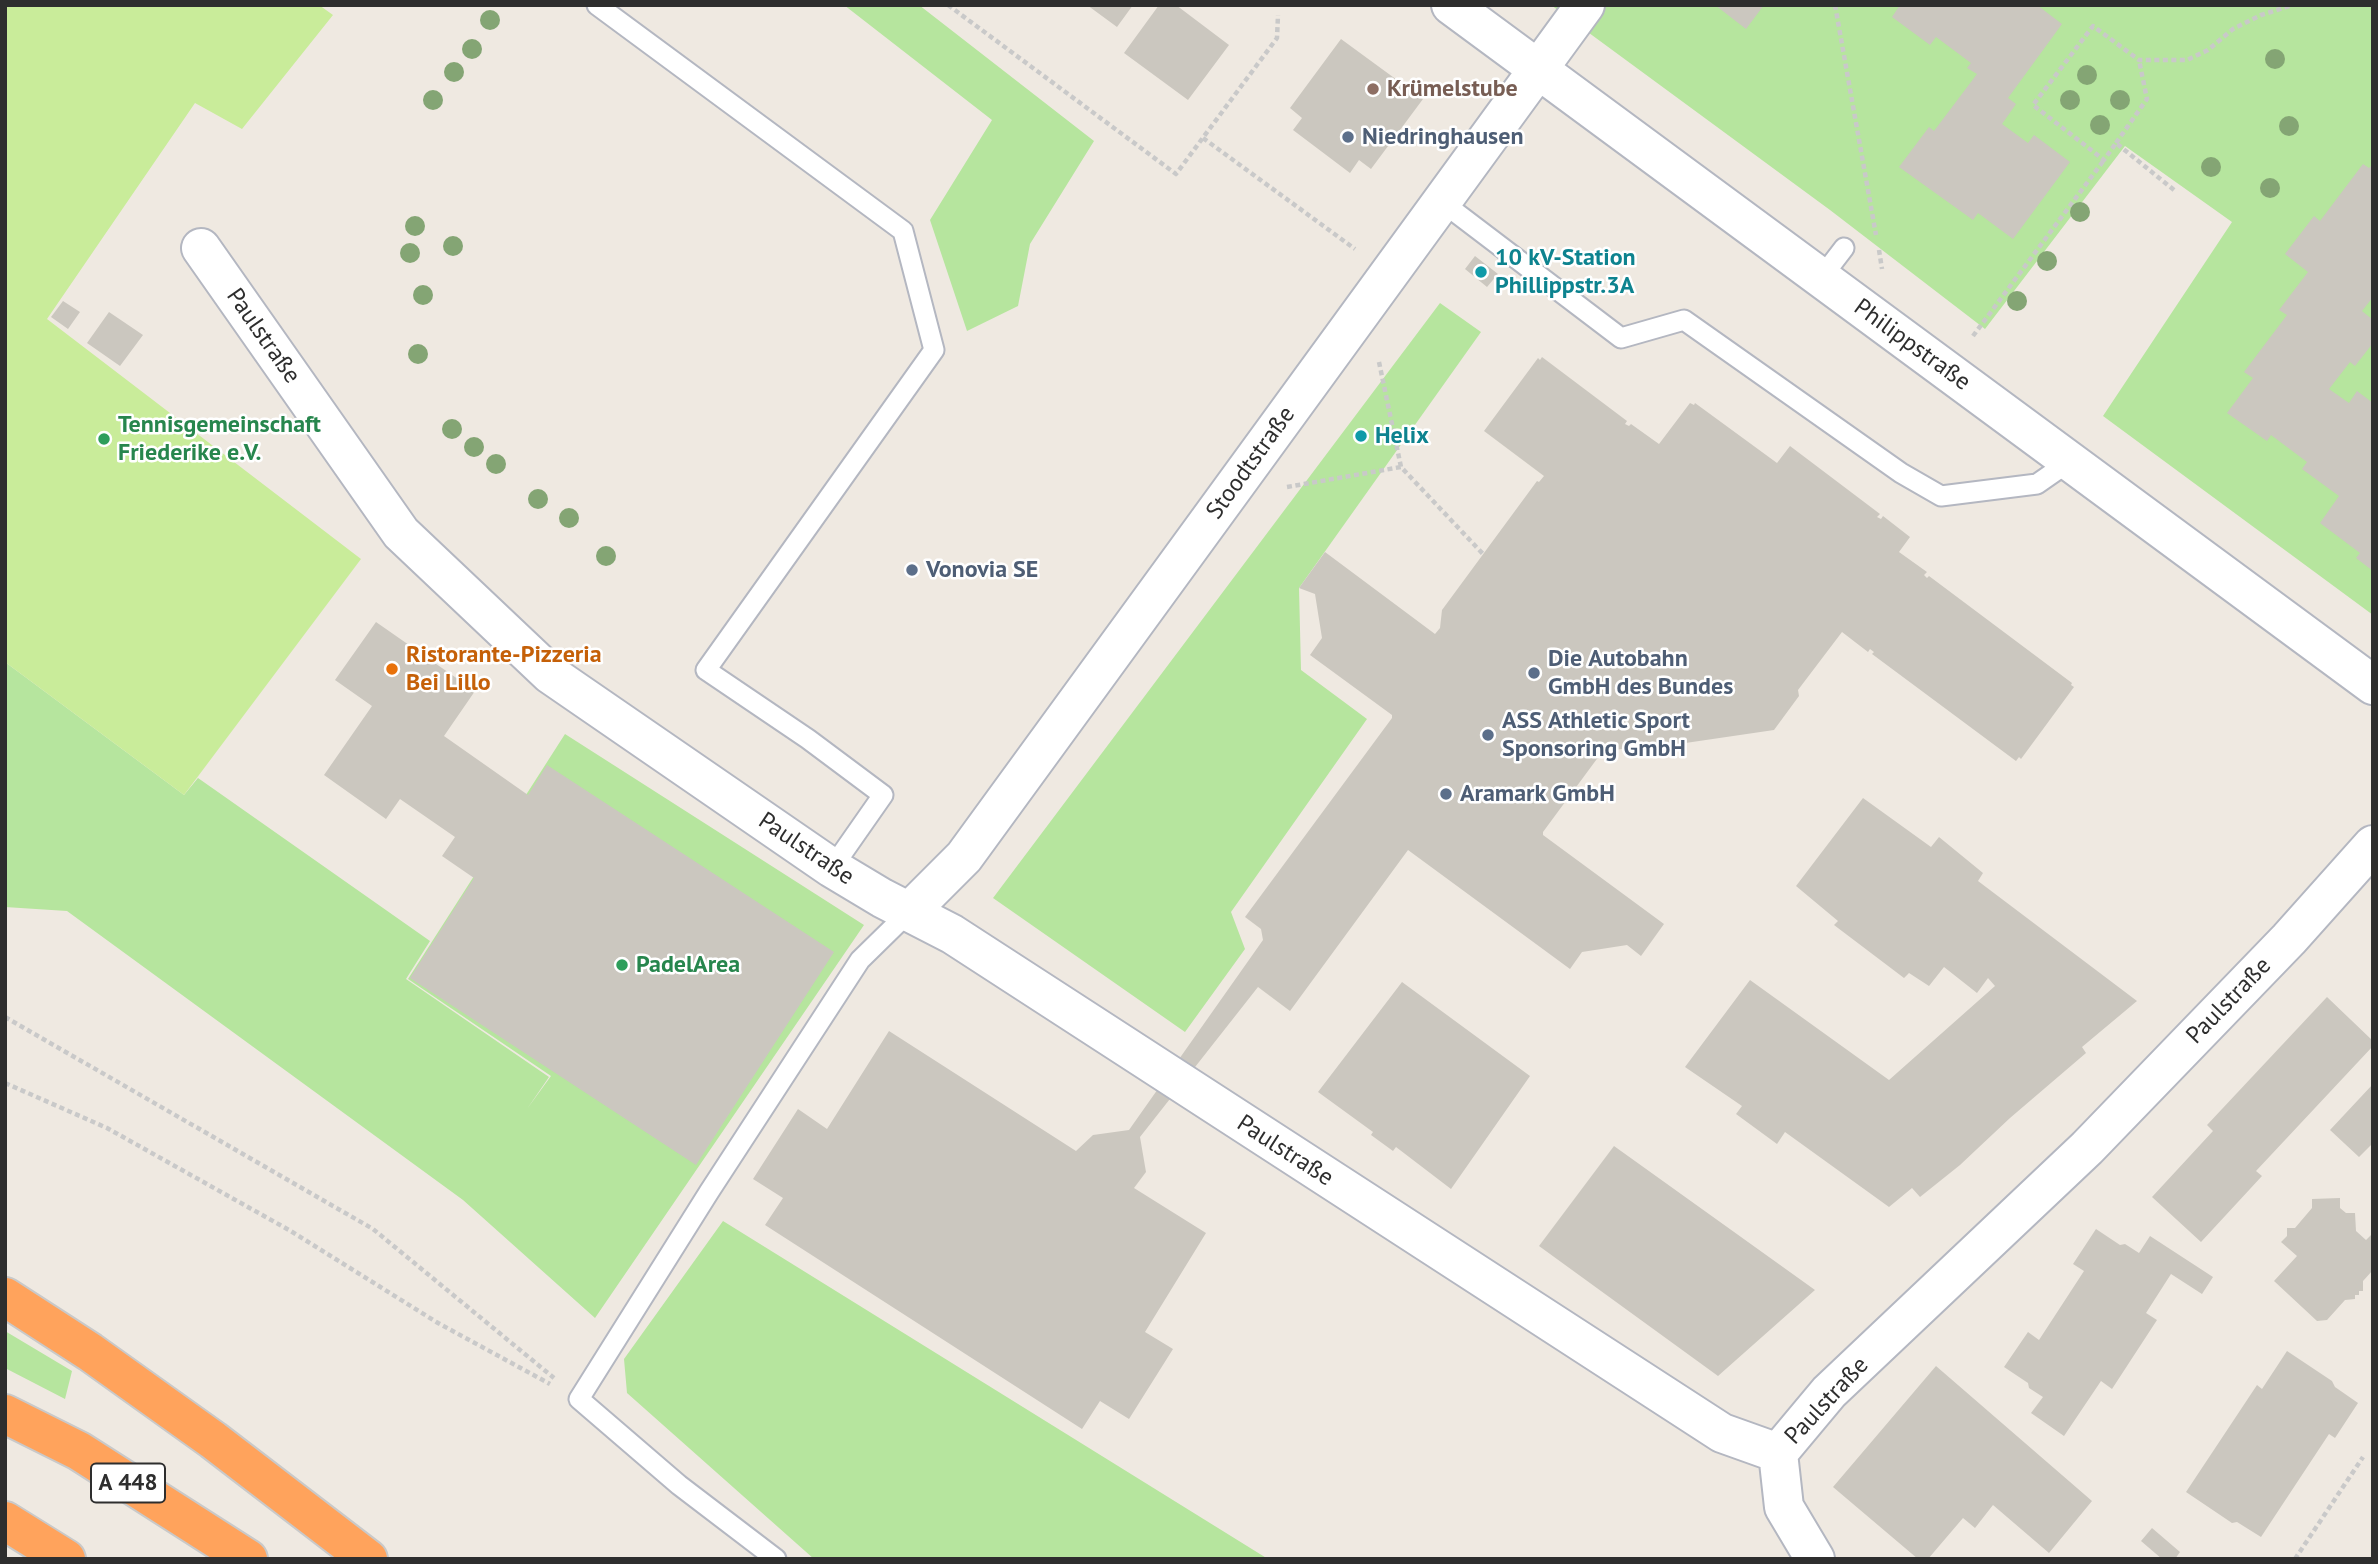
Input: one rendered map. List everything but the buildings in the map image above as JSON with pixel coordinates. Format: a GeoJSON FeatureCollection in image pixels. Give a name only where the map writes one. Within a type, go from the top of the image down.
{"type":"FeatureCollection","features":[{"type":"Feature","properties":{"kind":"highway"},"geometry":{"type":"LineString","coordinates":[[5,1297],[90,1352],[213,1440],[368,1559]]}},
{"type":"Feature","properties":{"kind":"highway","name":"A 448"},"geometry":{"type":"LineString","coordinates":[[5,1414],[79,1451],[248,1559]]}},
{"type":"Feature","properties":{"kind":"highway"},"geometry":{"type":"LineString","coordinates":[[5,1521],[66,1559]]}},
{"type":"Feature","properties":{"kind":"street","name":"Philippstraße"},"geometry":{"type":"LineString","coordinates":[[1451,5],[2373,685]]}},
{"type":"Feature","properties":{"kind":"street","name":"Stoodtstraße"},"geometry":{"type":"LineString","coordinates":[[909,912],[964,856],[1585,5]]}},
{"type":"Feature","properties":{"kind":"street","name":"Paulstraße"},"geometry":{"type":"LineString","coordinates":[[201,248],[401,533],[550,674],[832,868],[952,934],[1722,1433],[1778,1453],[1829,1392],[2122,1112],[2289,939],[2373,845]]}},
{"type":"Feature","properties":{"kind":"street"},"geometry":{"type":"LineString","coordinates":[[1778,1453],[1784,1507],[1815,1559]]}},
{"type":"Feature","properties":{"kind":"lane"},"geometry":{"type":"LineString","coordinates":[[597,5],[903,231],[934,350],[706,670],[808,739],[883,795],[832,868]]}},
{"type":"Feature","properties":{"kind":"lane"},"geometry":{"type":"LineString","coordinates":[[1441,202],[1621,338],[1684,320],[1901,473],[1941,496],[2037,484],[2070,461]]}},
{"type":"Feature","properties":{"kind":"lane"},"geometry":{"type":"LineString","coordinates":[[1821,278],[1844,248]]}},
{"type":"Feature","properties":{"kind":"lane"},"geometry":{"type":"LineString","coordinates":[[776,1559],[679,1485],[579,1399],[853,970],[909,912]]}},
{"type":"Feature","properties":{"kind":"path"},"geometry":{"type":"LineString","coordinates":[[948,5],[1176,174],[1277,38],[1278,15]]}},
{"type":"Feature","properties":{"kind":"path"},"geometry":{"type":"LineString","coordinates":[[1835,5],[1884,277]]}},
{"type":"Feature","properties":{"kind":"path"},"geometry":{"type":"LineString","coordinates":[[2104,160],[2033,105],[2093,26],[2139,60],[2187,60],[2208,50],[2233,29],[2261,15],[2294,5]]}},
{"type":"Feature","properties":{"kind":"path"},"geometry":{"type":"LineString","coordinates":[[1970,341],[2147,99],[2139,60]]}},
{"type":"Feature","properties":{"kind":"path"},"geometry":{"type":"LineString","coordinates":[[1203,138],[1357,251]]}},
{"type":"Feature","properties":{"kind":"path"},"geometry":{"type":"LineString","coordinates":[[2116,143],[2174,190]]}},
{"type":"Feature","properties":{"kind":"path"},"geometry":{"type":"LineString","coordinates":[[1365,307],[1401,467],[1483,554]]}},
{"type":"Feature","properties":{"kind":"path"},"geometry":{"type":"LineString","coordinates":[[1300,485],[1401,467]]}},
{"type":"Feature","properties":{"kind":"path"},"geometry":{"type":"LineString","coordinates":[[5,1017],[373,1229],[579,1399]]}},
{"type":"Feature","properties":{"kind":"path"},"geometry":{"type":"LineString","coordinates":[[5,1083],[107,1128],[289,1230],[438,1323],[579,1399]]}},
{"type":"Feature","properties":{"kind":"path"},"geometry":{"type":"LineString","coordinates":[[2295,1559],[2363,1457]]}},
{"type":"Feature","properties":{"kind":"green space","name":"Tennisgemeinschaft Friederike e.V."},"geometry":{"type":"Polygon","coordinates":[[[5,5],[319,5],[333,15],[242,129],[195,103],[47,319],[361,559],[184,795],[5,662],[5,5]]]}},
{"type":"Feature","properties":{"kind":"green space"},"geometry":{"type":"Polygon","coordinates":[[[844,5],[919,5],[1094,141],[1030,244],[1018,306],[967,331],[930,220],[992,120],[844,5]]]}},
{"type":"Feature","properties":{"kind":"green space"},"geometry":{"type":"Polygon","coordinates":[[[1551,5],[2373,5],[2373,615],[2103,416],[2232,222],[2125,146],[1985,329],[1830,210],[1551,5]]]}},
{"type":"Feature","properties":{"kind":"green space"},"geometry":{"type":"Polygon","coordinates":[[[1440,303],[1481,332],[1299,588],[1301,670],[1367,719],[1231,912],[1245,949],[1185,1032],[993,898],[1440,303]]]}},
{"type":"Feature","properties":{"kind":"green space"},"geometry":{"type":"Polygon","coordinates":[[[5,662],[184,795],[198,778],[430,941],[406,979],[549,1077],[527,1109],[551,1076],[408,979],[565,734],[864,925],[595,1318],[463,1200],[67,911],[5,907],[5,662]]]}},
{"type":"Feature","properties":{"kind":"green space"},"geometry":{"type":"Polygon","coordinates":[[[723,1221],[1268,1559],[814,1559],[627,1393],[624,1359],[723,1221]]]}},
{"type":"Feature","properties":{"kind":"green space"},"geometry":{"type":"Polygon","coordinates":[[[5,1331],[72,1371],[65,1399],[5,1368],[5,1331]]]}},
{"type":"Feature","properties":{"kind":"place","name":"Krümelstube"},"geometry":{"type":"Point","coordinates":[1373,89]}},
{"type":"Feature","properties":{"kind":"place","name":"Niedringhausen"},"geometry":{"type":"Point","coordinates":[1348,137]}},
{"type":"Feature","properties":{"kind":"place","name":"10 kV-Station Phillippstr.3A"},"geometry":{"type":"Point","coordinates":[1481,272]}},
{"type":"Feature","properties":{"kind":"place","name":"Helix"},"geometry":{"type":"Point","coordinates":[1361,436]}},
{"type":"Feature","properties":{"kind":"place","name":"Tennisgemeinschaft Friederike e.V."},"geometry":{"type":"Point","coordinates":[104,439]}},
{"type":"Feature","properties":{"kind":"place","name":"Vonovia SE"},"geometry":{"type":"Point","coordinates":[912,570]}},
{"type":"Feature","properties":{"kind":"place","name":"Ristorante-Pizzeria Bei Lillo"},"geometry":{"type":"Point","coordinates":[392,669]}},
{"type":"Feature","properties":{"kind":"place","name":"Die Autobahn GmbH des Bundes"},"geometry":{"type":"Point","coordinates":[1534,673]}},
{"type":"Feature","properties":{"kind":"place","name":"ASS Athletic Sport Sponsoring GmbH"},"geometry":{"type":"Point","coordinates":[1488,735]}},
{"type":"Feature","properties":{"kind":"place","name":"Aramark GmbH"},"geometry":{"type":"Point","coordinates":[1446,794]}},
{"type":"Feature","properties":{"kind":"place","name":"PadelArea"},"geometry":{"type":"Point","coordinates":[622,965]}}]}
